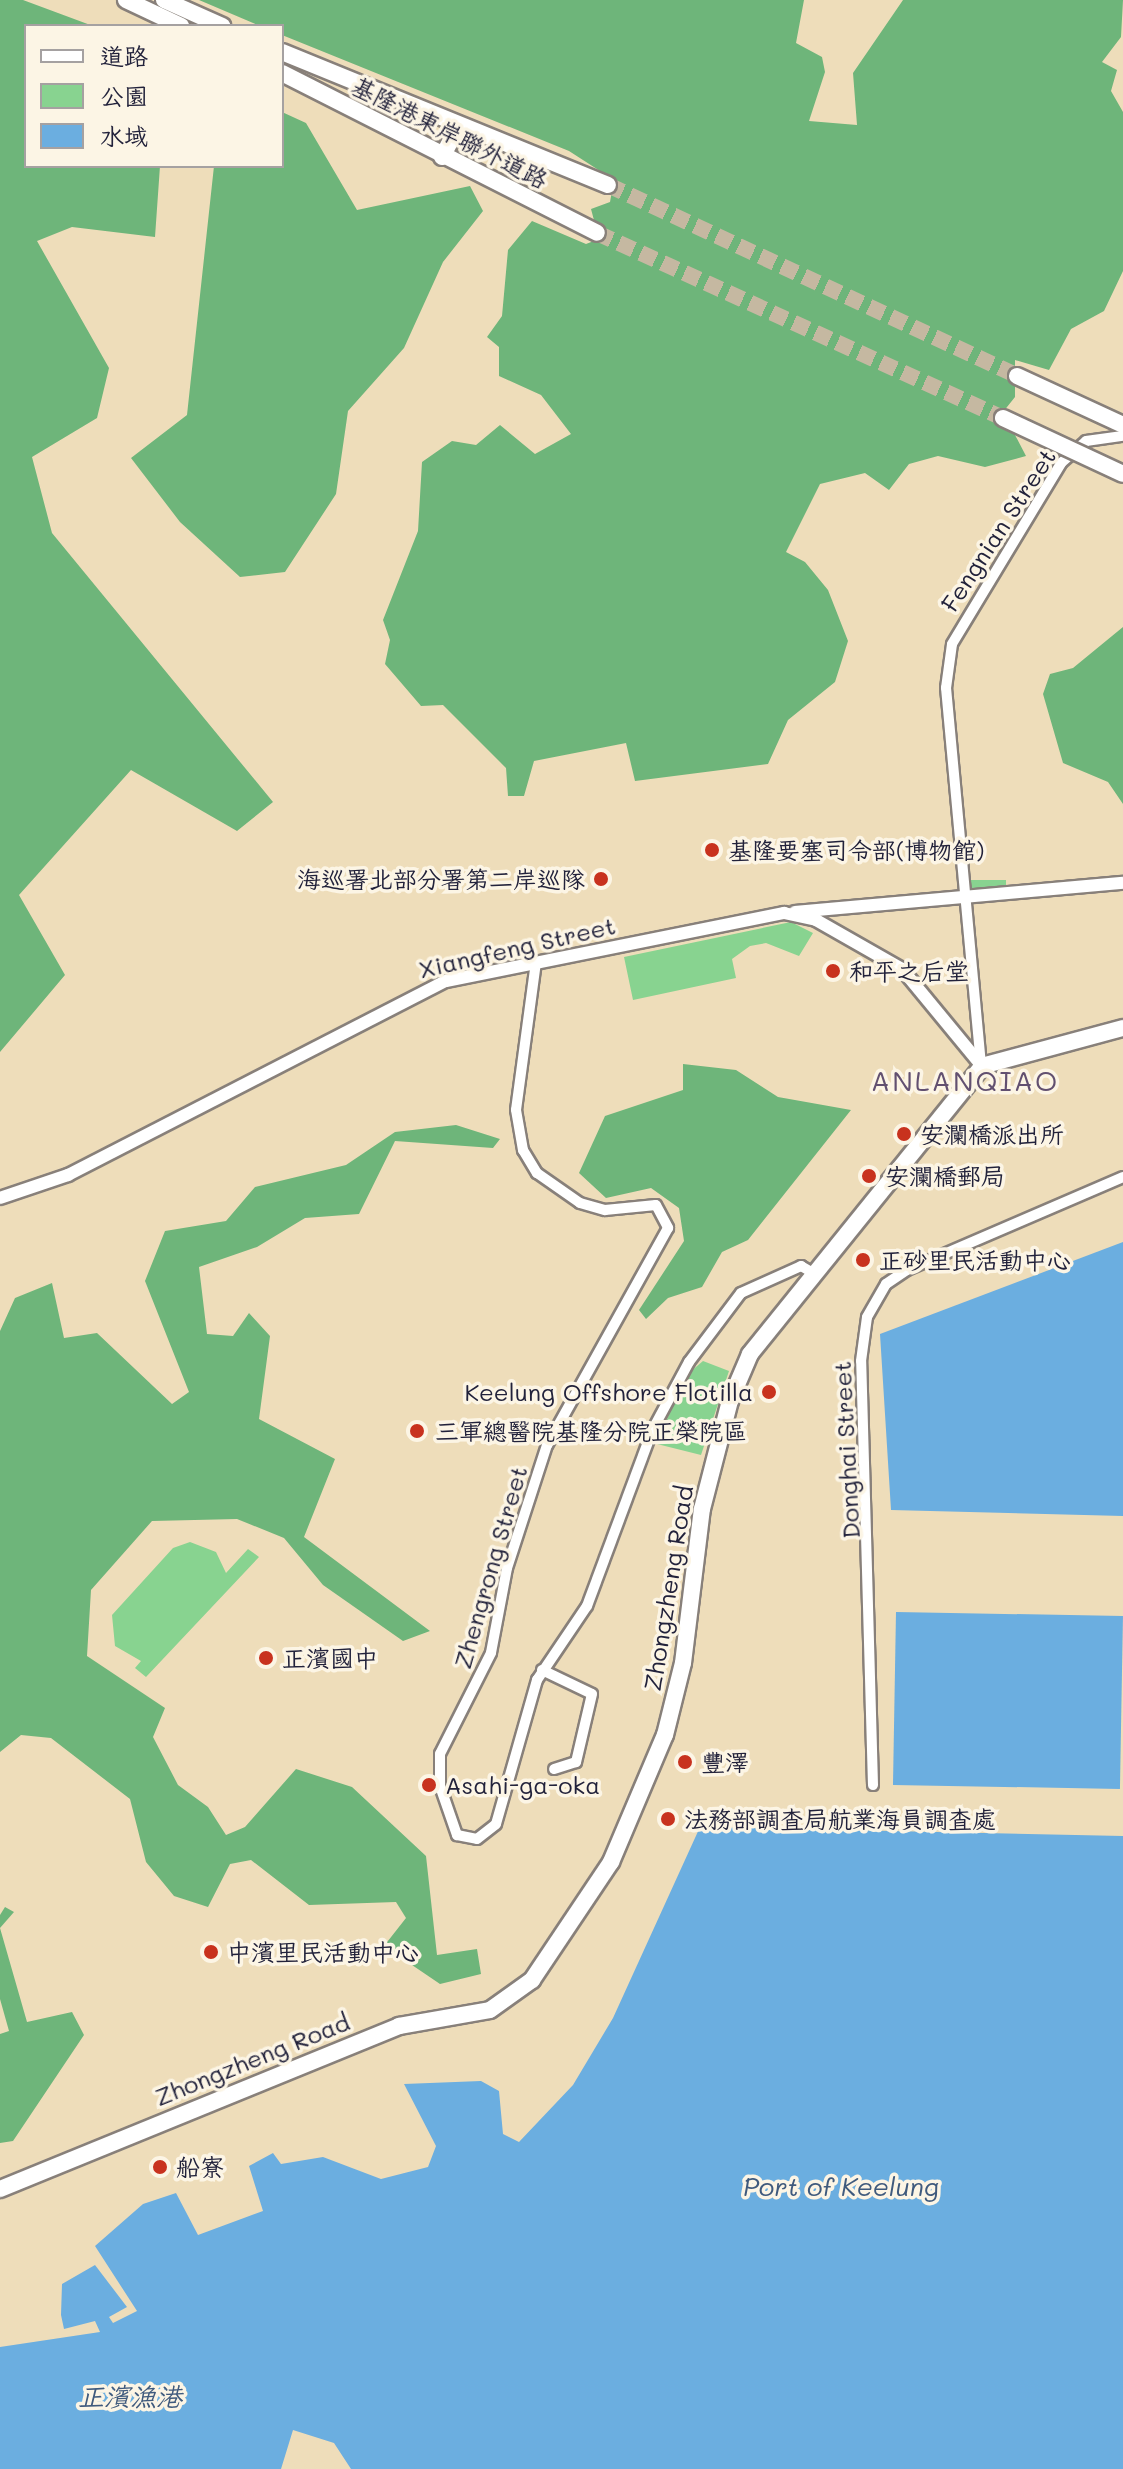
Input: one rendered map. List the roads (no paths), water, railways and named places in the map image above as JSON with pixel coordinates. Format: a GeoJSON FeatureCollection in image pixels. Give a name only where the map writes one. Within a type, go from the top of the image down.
{"type":"FeatureCollection","features":[{"type":"Feature","properties":{"kind":"main road"},"geometry":{"type":"LineString","coordinates":[[126,0],[177,24]]}},
{"type":"Feature","properties":{"kind":"main road"},"geometry":{"type":"LineString","coordinates":[[164,0],[218,24]]}},
{"type":"Feature","properties":{"kind":"main road","name":"基隆港東岸聯外道路"},"geometry":{"type":"LineString","coordinates":[[284,53],[608,185]]}},
{"type":"Feature","properties":{"kind":"main road","name":"基隆港東岸聯外道路"},"geometry":{"type":"LineString","coordinates":[[284,74],[442,157],[597,233]]}},
{"type":"Feature","properties":{"kind":"main road"},"geometry":{"type":"LineString","coordinates":[[442,157],[459,125]]}},
{"type":"Feature","properties":{"kind":"main road"},"geometry":{"type":"LineString","coordinates":[[1017,376],[1123,425]]}},
{"type":"Feature","properties":{"kind":"main road"},"geometry":{"type":"LineString","coordinates":[[1003,418],[1123,474]]}},
{"type":"Feature","properties":{"kind":"main road"},"geometry":{"type":"LineString","coordinates":[[982,1066],[1123,1028]]}},
{"type":"Feature","properties":{"kind":"main road","name":"Zhongzheng Road"},"geometry":{"type":"LineString","coordinates":[[0,2189],[399,2026],[490,2010],[532,1980],[611,1862],[665,1735],[683,1663],[702,1509],[730,1401],[750,1354],[982,1066]]}},
{"type":"Feature","properties":{"kind":"street","name":"Fengnian Street"},"geometry":{"type":"LineString","coordinates":[[982,1066],[963,898],[946,688],[955,634],[1061,463],[1086,441],[1123,436]]}},
{"type":"Feature","properties":{"kind":"street"},"geometry":{"type":"LineString","coordinates":[[784,913],[1123,883]]}},
{"type":"Feature","properties":{"kind":"street"},"geometry":{"type":"LineString","coordinates":[[829,927],[836,906]]}},
{"type":"Feature","properties":{"kind":"street","name":"Xiangfeng Street"},"geometry":{"type":"LineString","coordinates":[[0,1198],[68,1175],[409,996],[536,962],[784,913],[829,927],[902,969],[982,1066]]}},
{"type":"Feature","properties":{"kind":"street","name":"Zhengrong Street"},"geometry":{"type":"LineString","coordinates":[[536,962],[516,1110],[523,1150],[537,1173],[580,1203],[605,1210],[656,1205],[668,1228],[547,1445],[507,1568],[491,1653],[440,1754],[440,1786],[457,1835],[477,1839],[496,1824],[542,1670],[587,1606],[653,1429],[689,1362],[741,1293],[801,1266],[813,1273]]}},
{"type":"Feature","properties":{"kind":"street","name":"Donghai Street"},"geometry":{"type":"LineString","coordinates":[[873,1785],[861,1361],[867,1317],[886,1284],[907,1270],[1123,1177]]}},
{"type":"Feature","properties":{"kind":"street"},"geometry":{"type":"LineString","coordinates":[[542,1670],[592,1694],[576,1762],[554,1769]]}},
{"type":"Feature","properties":{"kind":"water"},"geometry":{"type":"Polygon","coordinates":[[[1123,1242],[1123,1516],[891,1510],[880,1334],[1123,1242]]]}},
{"type":"Feature","properties":{"kind":"water"},"geometry":{"type":"Polygon","coordinates":[[[896,1612],[1123,1616],[1120,1789],[893,1785],[896,1612]]]}},
{"type":"Feature","properties":{"kind":"water","name":"Port of Keelung"},"geometry":{"type":"Polygon","coordinates":[[[700,1827],[1123,1836],[1123,2469],[351,2469],[334,2443],[293,2430],[281,2469],[0,2469],[0,2347],[100,2332],[95,2321],[64,2329],[61,2315],[62,2284],[95,2265],[127,2307],[109,2317],[113,2323],[137,2311],[95,2246],[143,2204],[176,2193],[198,2235],[263,2211],[249,2166],[273,2153],[281,2164],[323,2157],[381,2179],[428,2167],[436,2146],[404,2084],[481,2081],[499,2091],[503,2134],[519,2142],[573,2085],[613,2018],[700,1827]]]}},
{"type":"Feature","properties":{"kind":"tunnel"},"geometry":{"type":"LineString","coordinates":[[608,185],[1017,376]]}},
{"type":"Feature","properties":{"kind":"tunnel"},"geometry":{"type":"LineString","coordinates":[[597,233],[1003,418]]}},
{"type":"Feature","properties":{"kind":"place","name":"基隆要塞司令部(博物館)"},"geometry":{"type":"Point","coordinates":[712,850]}},
{"type":"Feature","properties":{"kind":"place","name":"海巡署北部分署第二岸巡隊"},"geometry":{"type":"Point","coordinates":[601,879]}},
{"type":"Feature","properties":{"kind":"place","name":"和平之后堂"},"geometry":{"type":"Point","coordinates":[833,971]}},
{"type":"Feature","properties":{"kind":"place","name":"安瀾橋派出所"},"geometry":{"type":"Point","coordinates":[904,1134]}},
{"type":"Feature","properties":{"kind":"place","name":"安瀾橋郵局"},"geometry":{"type":"Point","coordinates":[869,1176]}},
{"type":"Feature","properties":{"kind":"place","name":"正砂里民活動中心"},"geometry":{"type":"Point","coordinates":[863,1260]}},
{"type":"Feature","properties":{"kind":"place","name":"Keelung Offshore Flotilla"},"geometry":{"type":"Point","coordinates":[769,1392]}},
{"type":"Feature","properties":{"kind":"place","name":"三軍總醫院基隆分院正榮院區"},"geometry":{"type":"Point","coordinates":[417,1431]}},
{"type":"Feature","properties":{"kind":"place","name":"正濱國中"},"geometry":{"type":"Point","coordinates":[266,1658]}},
{"type":"Feature","properties":{"kind":"place","name":"豐澤"},"geometry":{"type":"Point","coordinates":[685,1762]}},
{"type":"Feature","properties":{"kind":"place","name":"Asahi-ga-oka"},"geometry":{"type":"Point","coordinates":[429,1785]}},
{"type":"Feature","properties":{"kind":"place","name":"法務部調查局航業海員調查處"},"geometry":{"type":"Point","coordinates":[668,1819]}},
{"type":"Feature","properties":{"kind":"place","name":"中濱里民活動中心"},"geometry":{"type":"Point","coordinates":[211,1952]}},
{"type":"Feature","properties":{"kind":"place","name":"船寮"},"geometry":{"type":"Point","coordinates":[160,2167]}},
{"type":"Feature","properties":{"kind":"district","name":"ANLANQIAO"},"geometry":{"type":"Point","coordinates":[965,1080]}},
{"type":"Feature","properties":{"kind":"water label","name":"正濱漁港"},"geometry":{"type":"Point","coordinates":[130,2397]}}]}
